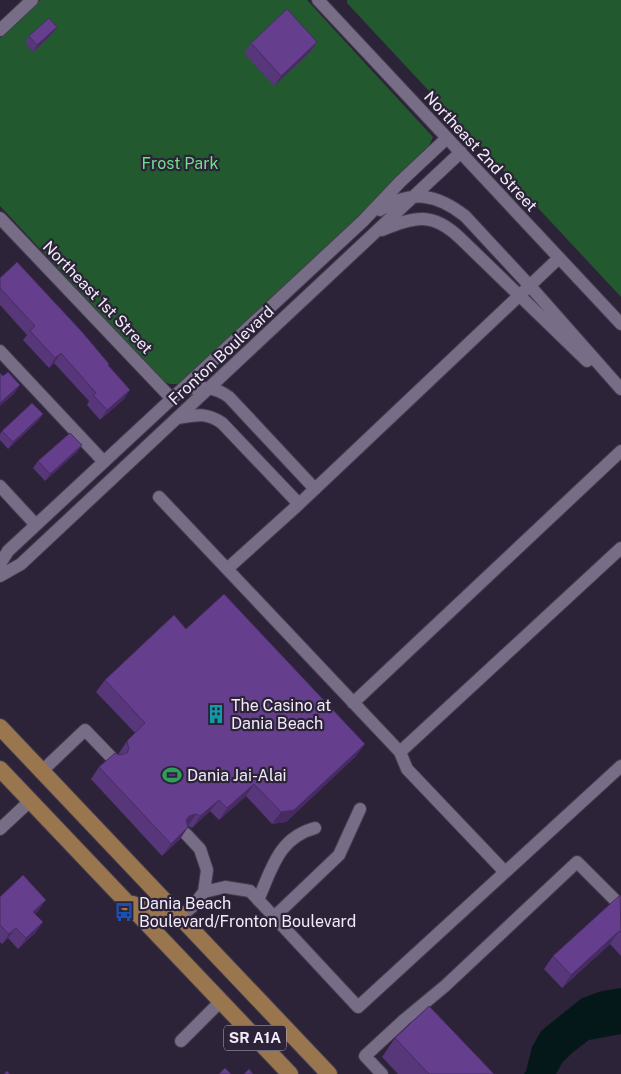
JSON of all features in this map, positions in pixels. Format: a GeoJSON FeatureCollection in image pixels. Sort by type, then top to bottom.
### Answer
{"type":"FeatureCollection","features":[{"type":"Feature","properties":{"kind":"main road","name":"SR A1A"},"geometry":{"type":"LineString","coordinates":[[0,727],[330,1074]]}},
{"type":"Feature","properties":{"kind":"main road","name":"SR A1A"},"geometry":{"type":"LineString","coordinates":[[0,768],[290,1074]]}},
{"type":"Feature","properties":{"kind":"main road"},"geometry":{"type":"LineString","coordinates":[[124,900],[155,914],[180,917]]}},
{"type":"Feature","properties":{"kind":"street"},"geometry":{"type":"LineString","coordinates":[[0,30],[32,0]]}},
{"type":"Feature","properties":{"kind":"street","name":"Northeast 2nd Street"},"geometry":{"type":"LineString","coordinates":[[318,0],[621,324]]}},
{"type":"Feature","properties":{"kind":"street","name":"Fronton Boulevard"},"geometry":{"type":"LineString","coordinates":[[0,564],[8,551],[363,221],[400,182],[448,138]]}},
{"type":"Feature","properties":{"kind":"street","name":"Fronton Boulevard"},"geometry":{"type":"LineString","coordinates":[[0,576],[21,564],[461,152]]}},
{"type":"Feature","properties":{"kind":"street"},"geometry":{"type":"LineString","coordinates":[[363,221],[387,205],[414,195],[440,200],[453,206],[465,216],[530,286],[621,388]]}},
{"type":"Feature","properties":{"kind":"street","name":"Northeast 1st Street"},"geometry":{"type":"LineString","coordinates":[[0,218],[172,399]]}},
{"type":"Feature","properties":{"kind":"street"},"geometry":{"type":"LineString","coordinates":[[373,234],[404,221],[419,219],[442,223],[456,234],[621,394]]}},
{"type":"Feature","properties":{"kind":"street"},"geometry":{"type":"LineString","coordinates":[[228,570],[559,258]]}},
{"type":"Feature","properties":{"kind":"street"},"geometry":{"type":"LineString","coordinates":[[0,351],[104,462]]}},
{"type":"Feature","properties":{"kind":"street"},"geometry":{"type":"LineString","coordinates":[[183,389],[210,388],[223,393],[233,401],[315,489]]}},
{"type":"Feature","properties":{"kind":"street"},"geometry":{"type":"LineString","coordinates":[[178,418],[206,415],[222,423],[299,504]]}},
{"type":"Feature","properties":{"kind":"street"},"geometry":{"type":"LineString","coordinates":[[353,703],[621,450]]}},
{"type":"Feature","properties":{"kind":"street"},"geometry":{"type":"LineString","coordinates":[[0,486],[36,525]]}},
{"type":"Feature","properties":{"kind":"street"},"geometry":{"type":"LineString","coordinates":[[160,498],[400,752],[406,769],[505,872]]}},
{"type":"Feature","properties":{"kind":"street"},"geometry":{"type":"LineString","coordinates":[[400,752],[621,548]]}},
{"type":"Feature","properties":{"kind":"street"},"geometry":{"type":"LineString","coordinates":[[42,771],[85,730],[113,759]]}},
{"type":"Feature","properties":{"kind":"street"},"geometry":{"type":"LineString","coordinates":[[204,892],[225,887],[250,891],[358,1007],[621,766]]}},
{"type":"Feature","properties":{"kind":"street"},"geometry":{"type":"LineString","coordinates":[[0,829],[30,801]]}},
{"type":"Feature","properties":{"kind":"street"},"geometry":{"type":"LineString","coordinates":[[274,917],[339,855],[360,809]]}},
{"type":"Feature","properties":{"kind":"street"},"geometry":{"type":"LineString","coordinates":[[258,900],[279,853],[294,836],[315,828]]}},
{"type":"Feature","properties":{"kind":"street"},"geometry":{"type":"LineString","coordinates":[[180,917],[192,907],[204,892],[207,870],[200,849],[186,834]]}},
{"type":"Feature","properties":{"kind":"street"},"geometry":{"type":"LineString","coordinates":[[382,1074],[365,1056],[445,986],[576,862],[621,906]]}},
{"type":"Feature","properties":{"kind":"street"},"geometry":{"type":"LineString","coordinates":[[180,1041],[220,1001]]}},
{"type":"Feature","properties":{"kind":"green space","name":"Frost Park"},"geometry":{"type":"Polygon","coordinates":[[[40,0],[307,0],[433,137],[426,153],[180,384],[164,382],[0,206],[0,38],[40,0]]]}},
{"type":"Feature","properties":{"kind":"green space"},"geometry":{"type":"Polygon","coordinates":[[[347,0],[621,0],[621,297],[347,3],[347,0]]]}},
{"type":"Feature","properties":{"kind":"shaded area"},"geometry":{"type":"Polygon","coordinates":[[[621,988],[621,1034],[589,1040],[562,1063],[556,1074],[524,1074],[532,1047],[541,1031],[582,998],[602,991],[621,988]]]}},
{"type":"Feature","properties":{"kind":"building"},"geometry":{"type":"Polygon","coordinates":[[[287,9],[317,42],[281,76],[251,43],[287,9]]]}},
{"type":"Feature","properties":{"kind":"building"},"geometry":{"type":"Polygon","coordinates":[[[49,18],[57,27],[37,45],[29,36],[49,18]]]}},
{"type":"Feature","properties":{"kind":"building"},"geometry":{"type":"Polygon","coordinates":[[[17,262],[83,333],[130,390],[107,410],[93,395],[96,393],[61,353],[55,358],[30,331],[35,326],[0,288],[0,278],[17,262]]]}},
{"type":"Feature","properties":{"kind":"building"},"geometry":{"type":"Polygon","coordinates":[[[8,372],[20,385],[0,403],[0,373],[3,376],[8,372]]]}},
{"type":"Feature","properties":{"kind":"building"},"geometry":{"type":"Polygon","coordinates":[[[32,403],[43,414],[13,442],[2,431],[32,403]]]}},
{"type":"Feature","properties":{"kind":"building"},"geometry":{"type":"Polygon","coordinates":[[[70,433],[82,445],[50,474],[38,461],[70,433]]]}},
{"type":"Feature","properties":{"kind":"building","name":"The Casino at Dania Beach"},"geometry":{"type":"Polygon","coordinates":[[[224,594],[365,744],[294,810],[281,812],[254,784],[227,808],[219,800],[200,816],[196,814],[189,816],[186,820],[188,827],[171,844],[99,767],[115,753],[120,755],[127,753],[129,749],[127,741],[145,723],[105,680],[174,615],[186,629],[224,594]]]}},
{"type":"Feature","properties":{"kind":"building"},"geometry":{"type":"Polygon","coordinates":[[[23,875],[46,900],[33,912],[43,922],[26,938],[16,928],[9,934],[0,925],[0,897],[23,875]]]}},
{"type":"Feature","properties":{"kind":"building"},"geometry":{"type":"Polygon","coordinates":[[[620,895],[621,933],[619,931],[571,975],[553,956],[620,895]]]}},
{"type":"Feature","properties":{"kind":"building"},"geometry":{"type":"Polygon","coordinates":[[[429,1006],[494,1074],[429,1074],[395,1038],[429,1006]]]}},
{"type":"Feature","properties":{"kind":"building"},"geometry":{"type":"Polygon","coordinates":[[[225,1068],[231,1074],[219,1074],[225,1068]]]}},
{"type":"Feature","properties":{"kind":"building"},"geometry":{"type":"Polygon","coordinates":[[[249,1069],[253,1074],[244,1074],[249,1069]]]}},
{"type":"Feature","properties":{"kind":"place","name":"The Casino at Dania Beach"},"geometry":{"type":"Point","coordinates":[216,714]}},
{"type":"Feature","properties":{"kind":"place","name":"Dania Jai-Alai"},"geometry":{"type":"Point","coordinates":[172,775]}},
{"type":"Feature","properties":{"kind":"place","name":"Dania Beach Boulevard/Fronton Boulevard"},"geometry":{"type":"Point","coordinates":[124,912]}}]}
